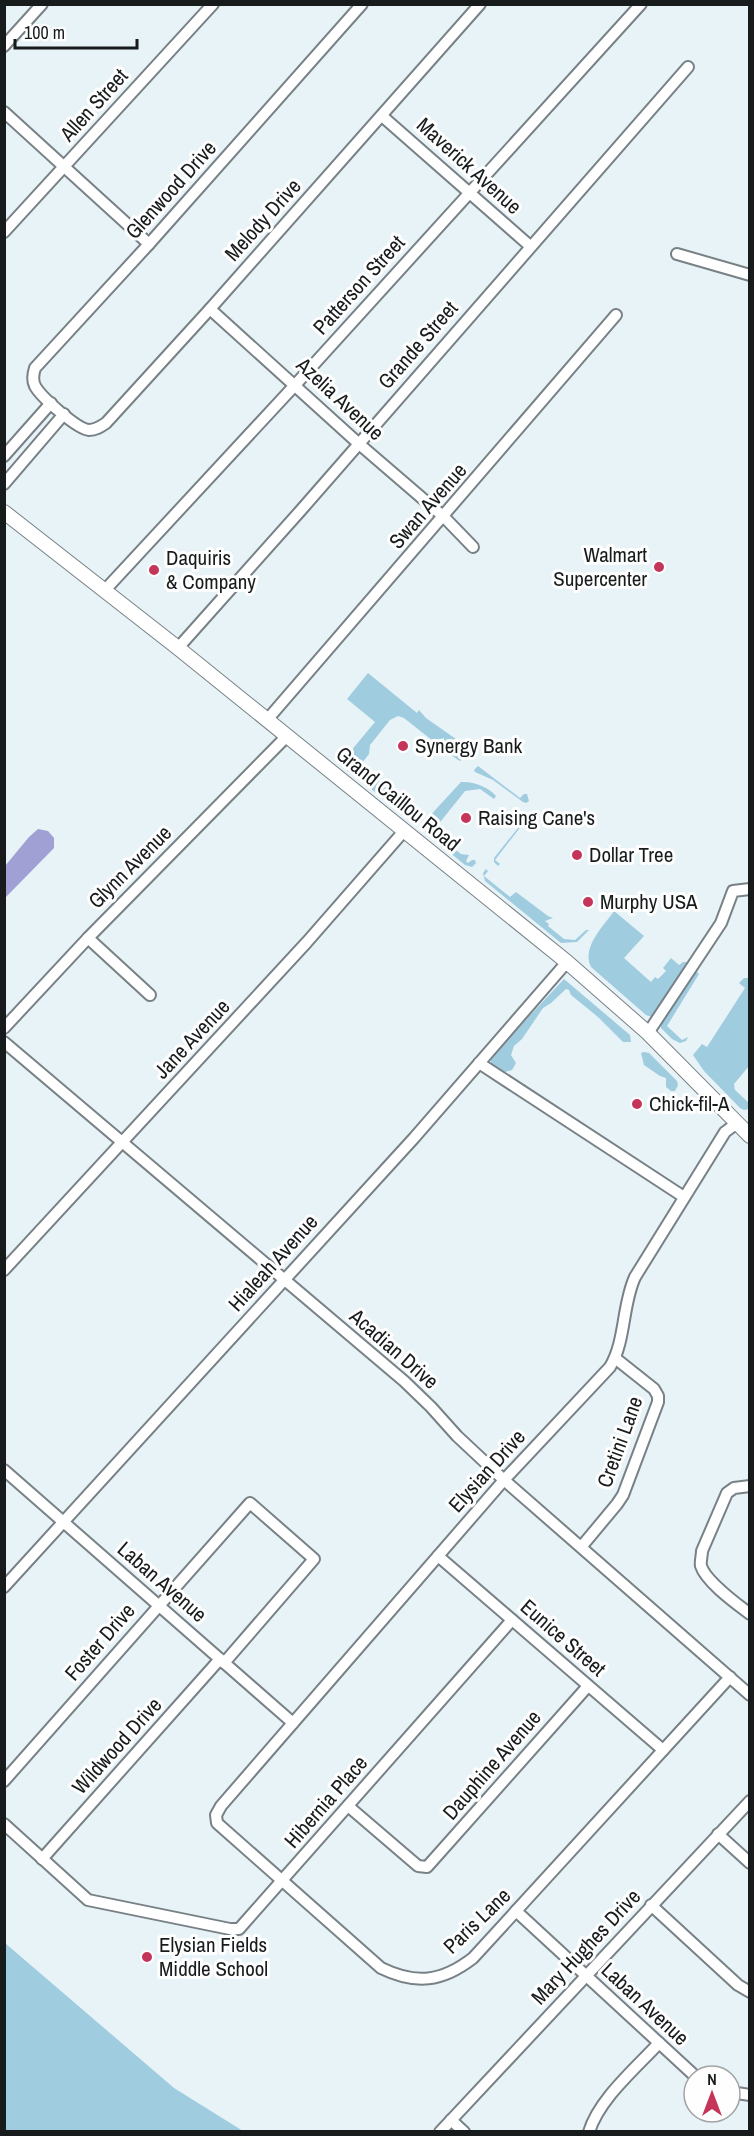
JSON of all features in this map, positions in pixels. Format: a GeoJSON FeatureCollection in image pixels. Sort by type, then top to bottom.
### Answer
{"type":"FeatureCollection","features":[{"type":"Feature","properties":{"kind":"main road","name":"Grand Caillou Road"},"geometry":{"type":"LineString","coordinates":[[4,512],[178,648],[567,962],[648,1033],[750,1136]]}},
{"type":"Feature","properties":{"kind":"street"},"geometry":{"type":"LineString","coordinates":[[4,46],[42,4]]}},
{"type":"Feature","properties":{"kind":"street","name":"Allen Street"},"geometry":{"type":"LineString","coordinates":[[4,232],[213,4]]}},
{"type":"Feature","properties":{"kind":"street","name":"Glenwood Drive"},"geometry":{"type":"LineString","coordinates":[[64,414],[35,387],[33,380],[35,368],[149,244],[362,4]]}},
{"type":"Feature","properties":{"kind":"street","name":"Melody Drive"},"geometry":{"type":"LineString","coordinates":[[64,414],[86,429],[99,428],[210,309],[480,4]]}},
{"type":"Feature","properties":{"kind":"street","name":"Patterson Street"},"geometry":{"type":"LineString","coordinates":[[105,591],[641,4]]}},
{"type":"Feature","properties":{"kind":"street","name":"Grande Street"},"geometry":{"type":"LineString","coordinates":[[178,648],[688,67]]}},
{"type":"Feature","properties":{"kind":"street"},"geometry":{"type":"LineString","coordinates":[[4,112],[149,244]]}},
{"type":"Feature","properties":{"kind":"street","name":"Maverick Avenue"},"geometry":{"type":"LineString","coordinates":[[382,116],[530,246]]}},
{"type":"Feature","properties":{"kind":"street"},"geometry":{"type":"LineString","coordinates":[[677,254],[750,275]]}},
{"type":"Feature","properties":{"kind":"street","name":"Azelia Avenue"},"geometry":{"type":"LineString","coordinates":[[210,309],[296,384],[473,547]]}},
{"type":"Feature","properties":{"kind":"street","name":"Swan Avenue"},"geometry":{"type":"LineString","coordinates":[[267,720],[444,518],[616,315]]}},
{"type":"Feature","properties":{"kind":"street"},"geometry":{"type":"LineString","coordinates":[[4,456],[51,403]]}},
{"type":"Feature","properties":{"kind":"street"},"geometry":{"type":"LineString","coordinates":[[4,484],[64,414]]}},
{"type":"Feature","properties":{"kind":"street","name":"Glynn Avenue"},"geometry":{"type":"LineString","coordinates":[[4,1028],[88,938],[286,737]]}},
{"type":"Feature","properties":{"kind":"street","name":"Jane Avenue"},"geometry":{"type":"LineString","coordinates":[[4,1270],[307,942],[404,831]]}},
{"type":"Feature","properties":{"kind":"street"},"geometry":{"type":"LineString","coordinates":[[648,1033],[721,922],[733,891],[750,889]]}},
{"type":"Feature","properties":{"kind":"street"},"geometry":{"type":"LineString","coordinates":[[88,938],[150,995]]}},
{"type":"Feature","properties":{"kind":"street","name":"Hialeah Avenue"},"geometry":{"type":"LineString","coordinates":[[4,1587],[285,1280],[567,962]]}},
{"type":"Feature","properties":{"kind":"street","name":"Acadian Drive"},"geometry":{"type":"LineString","coordinates":[[4,1042],[404,1381],[504,1480],[750,1695]]}},
{"type":"Feature","properties":{"kind":"street"},"geometry":{"type":"LineString","coordinates":[[479,1063],[684,1197]]}},
{"type":"Feature","properties":{"kind":"street","name":"Elysian Drive"},"geometry":{"type":"LineString","coordinates":[[216,1817],[221,1806],[504,1480],[605,1372],[619,1349],[632,1284],[725,1132],[737,1123]]}},
{"type":"Feature","properties":{"kind":"street","name":"Cretini Lane"},"geometry":{"type":"LineString","coordinates":[[582,1546],[622,1495],[658,1402],[654,1389],[615,1358]]}},
{"type":"Feature","properties":{"kind":"street","name":"Laban Avenue"},"geometry":{"type":"LineString","coordinates":[[4,1470],[293,1723]]}},
{"type":"Feature","properties":{"kind":"street"},"geometry":{"type":"LineString","coordinates":[[750,1486],[734,1488],[724,1497],[702,1551],[701,1561],[702,1568],[710,1579],[750,1614]]}},
{"type":"Feature","properties":{"kind":"street","name":"Foster Drive"},"geometry":{"type":"LineString","coordinates":[[4,1781],[250,1503],[314,1559]]}},
{"type":"Feature","properties":{"kind":"street","name":"Eunice Street"},"geometry":{"type":"LineString","coordinates":[[438,1556],[663,1750]]}},
{"type":"Feature","properties":{"kind":"street","name":"Wildwood Drive"},"geometry":{"type":"LineString","coordinates":[[42,1859],[314,1559]]}},
{"type":"Feature","properties":{"kind":"street","name":"Hibernia Place"},"geometry":{"type":"LineString","coordinates":[[42,1859],[88,1900],[239,1929],[512,1620]]}},
{"type":"Feature","properties":{"kind":"street","name":"Paris Lane"},"geometry":{"type":"LineString","coordinates":[[216,1817],[221,1827],[381,1968],[406,1978],[441,1977],[473,1958],[730,1677]]}},
{"type":"Feature","properties":{"kind":"street","name":"Dauphine Avenue"},"geometry":{"type":"LineString","coordinates":[[348,1806],[418,1866],[424,1867],[431,1864],[588,1686]]}},
{"type":"Feature","properties":{"kind":"street","name":"Mary Hughes Drive"},"geometry":{"type":"LineString","coordinates":[[440,2132],[750,1801]]}},
{"type":"Feature","properties":{"kind":"street"},"geometry":{"type":"LineString","coordinates":[[4,1824],[42,1859]]}},
{"type":"Feature","properties":{"kind":"street"},"geometry":{"type":"LineString","coordinates":[[718,1834],[750,1863]]}},
{"type":"Feature","properties":{"kind":"street"},"geometry":{"type":"LineString","coordinates":[[651,1905],[738,1985],[750,1992]]}},
{"type":"Feature","properties":{"kind":"street","name":"Laban Avenue"},"geometry":{"type":"LineString","coordinates":[[516,1911],[682,2064]]}},
{"type":"Feature","properties":{"kind":"street"},"geometry":{"type":"LineString","coordinates":[[589,2132],[601,2105],[659,2043]]}},
{"type":"Feature","properties":{"kind":"street"},"geometry":{"type":"LineString","coordinates":[[451,2120],[464,2132]]}},
{"type":"Feature","properties":{"kind":"shaded area"},"geometry":{"type":"Polygon","coordinates":[[[368,673],[417,713],[419,710],[426,718],[463,744],[467,754],[460,761],[458,760],[445,750],[444,738],[440,739],[438,745],[404,718],[398,716],[390,720],[370,745],[369,754],[355,772],[349,772],[340,764],[375,722],[347,699],[368,673]]]}},
{"type":"Feature","properties":{"kind":"shaded area"},"geometry":{"type":"Polygon","coordinates":[[[478,766],[520,798],[527,794],[529,801],[523,802],[493,780],[475,772],[478,766]]]}},
{"type":"Feature","properties":{"kind":"shaded area"},"geometry":{"type":"Polygon","coordinates":[[[372,768],[369,773],[402,801],[407,796],[412,800],[413,805],[408,811],[398,811],[364,783],[362,778],[372,768]]]}},
{"type":"Feature","properties":{"kind":"shaded area"},"geometry":{"type":"Polygon","coordinates":[[[461,782],[480,785],[496,796],[494,799],[480,789],[465,791],[437,826],[439,837],[461,854],[469,855],[466,861],[468,863],[475,860],[476,863],[472,867],[465,865],[423,828],[426,820],[461,782]]]}},
{"type":"Feature","properties":{"kind":"shaded area"},"geometry":{"type":"Polygon","coordinates":[[[525,819],[532,822],[530,824],[526,821],[522,825],[495,860],[500,864],[498,866],[494,862],[494,858],[525,819]]]}},
{"type":"Feature","properties":{"kind":"shaded area"},"geometry":{"type":"Polygon","coordinates":[[[38,829],[48,831],[54,838],[54,848],[5,898],[5,866],[38,829]]]}},
{"type":"Feature","properties":{"kind":"shaded area"},"geometry":{"type":"Polygon","coordinates":[[[486,869],[488,871],[484,876],[510,897],[516,892],[553,918],[545,921],[564,939],[575,940],[589,930],[577,942],[561,943],[485,881],[483,873],[486,869]]]}},
{"type":"Feature","properties":{"kind":"shaded area"},"geometry":{"type":"Polygon","coordinates":[[[614,911],[644,936],[624,958],[651,982],[666,971],[663,968],[671,958],[679,965],[687,962],[652,1017],[646,1015],[591,967],[589,952],[591,944],[614,911]]]}},
{"type":"Feature","properties":{"kind":"shaded area"},"geometry":{"type":"Polygon","coordinates":[[[694,973],[699,974],[667,1026],[682,1040],[688,1037],[686,1041],[680,1043],[672,1039],[661,1028],[661,1023],[694,973]]]}},
{"type":"Feature","properties":{"kind":"shaded area"},"geometry":{"type":"Polygon","coordinates":[[[744,978],[749,978],[749,1066],[734,1084],[735,1090],[749,1103],[749,1109],[744,1110],[704,1071],[693,1055],[702,1044],[707,1047],[745,988],[739,983],[744,978]]]}},
{"type":"Feature","properties":{"kind":"shaded area"},"geometry":{"type":"Polygon","coordinates":[[[564,979],[630,1035],[631,1042],[623,1042],[566,989],[543,1008],[522,1039],[514,1046],[511,1055],[516,1063],[512,1070],[502,1073],[497,1070],[492,1064],[492,1056],[564,979]]]}},
{"type":"Feature","properties":{"kind":"shaded area"},"geometry":{"type":"Polygon","coordinates":[[[641,1053],[649,1053],[677,1081],[675,1091],[666,1087],[666,1078],[644,1065],[641,1053]]]}},
{"type":"Feature","properties":{"kind":"shaded area"},"geometry":{"type":"Polygon","coordinates":[[[4,1936],[6,1937],[5,1943],[174,2088],[243,2131],[5,2131],[4,1936]]]}},
{"type":"Feature","properties":{"kind":"place","name":"Walmart Supercenter"},"geometry":{"type":"Point","coordinates":[659,567]}},
{"type":"Feature","properties":{"kind":"place","name":"Daquiris & Company"},"geometry":{"type":"Point","coordinates":[154,570]}},
{"type":"Feature","properties":{"kind":"place","name":"Synergy Bank"},"geometry":{"type":"Point","coordinates":[403,746]}},
{"type":"Feature","properties":{"kind":"place","name":"Raising Cane's"},"geometry":{"type":"Point","coordinates":[466,818]}},
{"type":"Feature","properties":{"kind":"place","name":"Dollar Tree"},"geometry":{"type":"Point","coordinates":[577,855]}},
{"type":"Feature","properties":{"kind":"place","name":"Murphy USA"},"geometry":{"type":"Point","coordinates":[588,902]}},
{"type":"Feature","properties":{"kind":"place","name":"Chick-fil-A"},"geometry":{"type":"Point","coordinates":[637,1104]}},
{"type":"Feature","properties":{"kind":"place","name":"Elysian Fields Middle School"},"geometry":{"type":"Point","coordinates":[147,1957]}}]}
